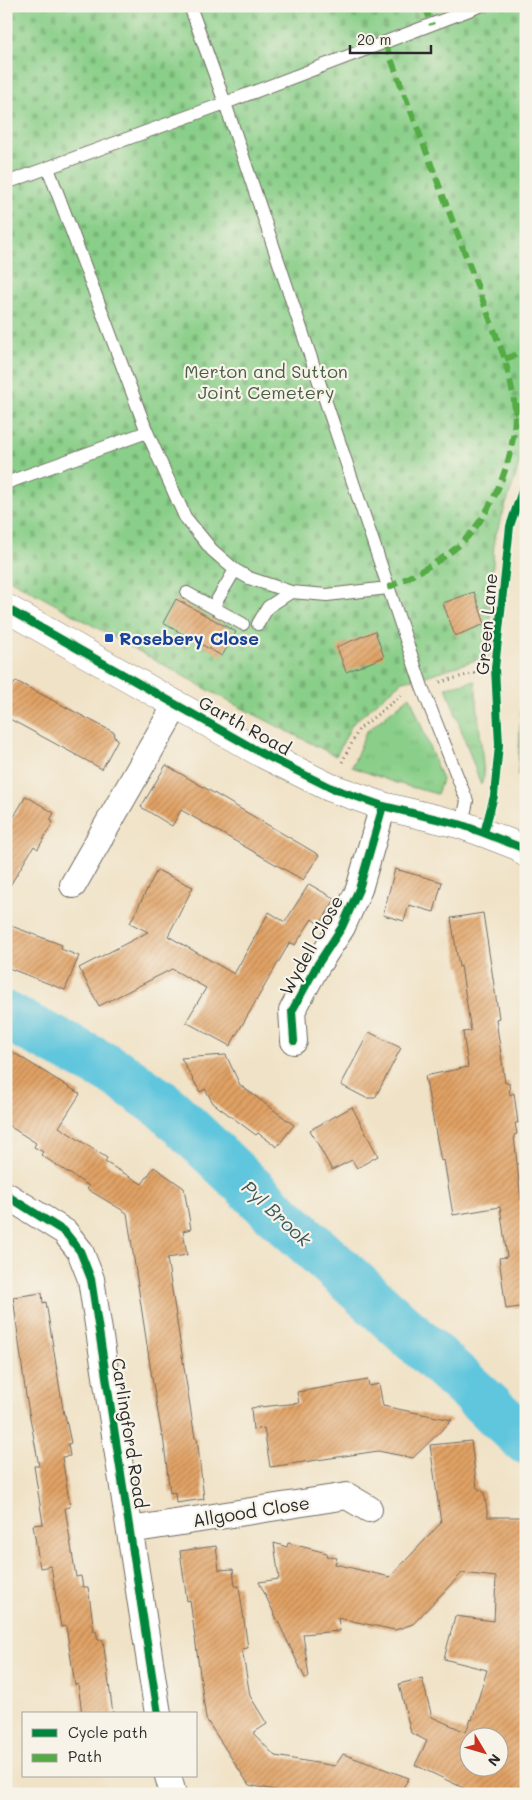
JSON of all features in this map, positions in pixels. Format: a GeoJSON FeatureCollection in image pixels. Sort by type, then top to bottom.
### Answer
{"type":"FeatureCollection","features":[{"type":"Feature","properties":{"kind":"street","name":"Garth Road"},"geometry":{"type":"LineString","coordinates":[[6,608],[264,754],[329,787],[383,806],[473,829],[520,847],[526,853]]}},
{"type":"Feature","properties":{"kind":"street"},"geometry":{"type":"LineString","coordinates":[[73,885],[176,704]]}},
{"type":"Feature","properties":{"kind":"street","name":"Wydell Close"},"geometry":{"type":"LineString","coordinates":[[294,1041],[292,1011],[316,967],[342,927],[359,889],[383,806]]}},
{"type":"Feature","properties":{"kind":"street","name":"Carlingford Road"},"geometry":{"type":"LineString","coordinates":[[6,1195],[65,1232],[80,1251],[91,1279],[158,1712]]}},
{"type":"Feature","properties":{"kind":"street","name":"Allgood Close"},"geometry":{"type":"LineString","coordinates":[[130,1530],[347,1496],[370,1509]]}},
{"type":"Feature","properties":{"kind":"street"},"geometry":{"type":"LineString","coordinates":[[169,1778],[173,1794]]}},
{"type":"Feature","properties":{"kind":"lane"},"geometry":{"type":"LineString","coordinates":[[190,6],[225,103],[422,687],[467,801],[473,829]]}},
{"type":"Feature","properties":{"kind":"lane"},"geometry":{"type":"LineString","coordinates":[[6,183],[225,103],[480,6]]}},
{"type":"Feature","properties":{"kind":"lane"},"geometry":{"type":"LineString","coordinates":[[48,168],[146,432],[185,518],[212,550],[249,578],[291,592],[327,595],[388,588]]}},
{"type":"Feature","properties":{"kind":"lane"},"geometry":{"type":"LineString","coordinates":[[6,483],[146,432]]}},
{"type":"Feature","properties":{"kind":"lane"},"geometry":{"type":"LineString","coordinates":[[213,608],[236,570]]}},
{"type":"Feature","properties":{"kind":"lane"},"geometry":{"type":"LineString","coordinates":[[258,624],[268,607],[291,592]]}},
{"type":"Feature","properties":{"kind":"lane"},"geometry":{"type":"LineString","coordinates":[[187,593],[243,624]]}},
{"type":"Feature","properties":{"kind":"path"},"geometry":{"type":"LineString","coordinates":[[329,787],[359,729],[407,691],[495,664]]}},
{"type":"Feature","properties":{"kind":"green space","name":"Merton and Sutton Joint Cemetery"},"geometry":{"type":"Polygon","coordinates":[[[6,6],[526,6],[526,440],[494,540],[489,656],[419,678],[402,681],[352,724],[336,756],[228,701],[6,577],[6,6]]]}},
{"type":"Feature","properties":{"kind":"green space"},"geometry":{"type":"Polygon","coordinates":[[[526,600],[526,783],[518,774],[526,600]]]}},
{"type":"Feature","properties":{"kind":"green space"},"geometry":{"type":"Polygon","coordinates":[[[475,681],[484,776],[481,785],[446,687],[475,681]]]}},
{"type":"Feature","properties":{"kind":"green space"},"geometry":{"type":"Polygon","coordinates":[[[410,696],[442,780],[437,794],[396,783],[352,767],[366,732],[410,696]]]}},
{"type":"Feature","properties":{"kind":"building"},"geometry":{"type":"Polygon","coordinates":[[[474,592],[485,624],[455,636],[443,603],[474,592]]]}},
{"type":"Feature","properties":{"kind":"building"},"geometry":{"type":"Polygon","coordinates":[[[176,599],[236,632],[222,656],[163,623],[176,599]]]}},
{"type":"Feature","properties":{"kind":"building"},"geometry":{"type":"Polygon","coordinates":[[[375,631],[384,657],[346,672],[337,647],[375,631]]]}},
{"type":"Feature","properties":{"kind":"building"},"geometry":{"type":"Polygon","coordinates":[[[16,681],[115,733],[113,736],[118,739],[102,769],[6,717],[6,697],[16,681]]]}},
{"type":"Feature","properties":{"kind":"building"},"geometry":{"type":"Polygon","coordinates":[[[166,765],[319,855],[303,880],[181,810],[172,826],[141,807],[166,765]]]}},
{"type":"Feature","properties":{"kind":"building"},"geometry":{"type":"Polygon","coordinates":[[[26,796],[54,813],[50,820],[53,822],[38,849],[34,846],[6,892],[6,830],[26,796]]]}},
{"type":"Feature","properties":{"kind":"building"},"geometry":{"type":"Polygon","coordinates":[[[395,869],[442,882],[434,912],[409,905],[404,921],[383,915],[395,869]]]}},
{"type":"Feature","properties":{"kind":"building"},"geometry":{"type":"Polygon","coordinates":[[[157,870],[193,887],[168,936],[234,974],[269,912],[285,922],[309,884],[335,899],[320,925],[312,919],[295,945],[290,942],[230,1046],[186,1022],[206,988],[172,969],[99,1006],[79,968],[148,932],[130,923],[157,870]]]}},
{"type":"Feature","properties":{"kind":"building"},"geometry":{"type":"Polygon","coordinates":[[[483,913],[499,1018],[496,1019],[505,1083],[509,1083],[510,1095],[514,1093],[518,1123],[515,1123],[517,1134],[514,1135],[521,1200],[526,1199],[526,1306],[506,1309],[499,1258],[507,1257],[500,1207],[453,1215],[444,1160],[441,1161],[425,1076],[468,1067],[463,1032],[471,1031],[451,918],[483,913]]]}},
{"type":"Feature","properties":{"kind":"building"},"geometry":{"type":"Polygon","coordinates":[[[6,924],[62,945],[61,949],[79,956],[65,990],[6,967],[6,924]]]}},
{"type":"Feature","properties":{"kind":"building"},"geometry":{"type":"Polygon","coordinates":[[[369,1032],[401,1048],[375,1098],[366,1098],[341,1085],[369,1032]]]}},
{"type":"Feature","properties":{"kind":"building"},"geometry":{"type":"Polygon","coordinates":[[[6,1048],[80,1094],[59,1127],[107,1158],[105,1162],[142,1184],[154,1167],[184,1188],[191,1229],[183,1231],[187,1255],[167,1258],[195,1438],[197,1438],[204,1499],[176,1503],[175,1492],[170,1493],[163,1436],[152,1378],[127,1213],[87,1189],[89,1186],[41,1155],[43,1152],[34,1147],[36,1143],[6,1124],[6,1048]]]}},
{"type":"Feature","properties":{"kind":"building"},"geometry":{"type":"Polygon","coordinates":[[[226,1055],[240,1085],[294,1125],[277,1147],[258,1133],[256,1135],[213,1103],[205,1089],[200,1092],[181,1058],[226,1055]]]}},
{"type":"Feature","properties":{"kind":"building"},"geometry":{"type":"Polygon","coordinates":[[[352,1107],[378,1156],[357,1168],[352,1160],[332,1170],[310,1130],[352,1107]]]}},
{"type":"Feature","properties":{"kind":"building"},"geometry":{"type":"Polygon","coordinates":[[[42,1293],[43,1303],[46,1302],[64,1415],[71,1443],[68,1444],[70,1456],[62,1457],[70,1507],[65,1508],[76,1577],[81,1576],[83,1587],[88,1587],[94,1631],[96,1631],[98,1640],[103,1640],[113,1712],[82,1712],[78,1684],[75,1685],[66,1626],[61,1627],[51,1566],[40,1568],[33,1525],[43,1524],[34,1466],[39,1466],[26,1396],[13,1297],[42,1293]]]}},
{"type":"Feature","properties":{"kind":"building"},"geometry":{"type":"Polygon","coordinates":[[[368,1380],[369,1386],[379,1384],[383,1406],[452,1420],[413,1458],[378,1451],[270,1467],[264,1428],[253,1430],[251,1408],[299,1403],[297,1392],[368,1380]]]}},
{"type":"Feature","properties":{"kind":"building"},"geometry":{"type":"Polygon","coordinates":[[[471,1441],[477,1488],[484,1492],[488,1517],[526,1517],[526,1784],[522,1794],[476,1794],[415,1765],[427,1741],[411,1733],[399,1684],[422,1678],[432,1717],[460,1729],[460,1778],[510,1778],[510,1728],[468,1728],[472,1720],[487,1670],[444,1659],[455,1616],[494,1621],[496,1577],[462,1573],[413,1624],[395,1630],[338,1618],[340,1631],[303,1634],[309,1677],[305,1678],[259,1582],[279,1579],[274,1543],[287,1547],[288,1543],[327,1553],[326,1556],[337,1558],[335,1564],[390,1577],[441,1523],[430,1445],[471,1441]]]}},
{"type":"Feature","properties":{"kind":"building"},"geometry":{"type":"Polygon","coordinates":[[[216,1546],[219,1570],[233,1569],[235,1586],[239,1586],[248,1648],[242,1649],[250,1696],[267,1724],[253,1733],[275,1756],[335,1766],[343,1754],[409,1778],[399,1794],[295,1794],[249,1785],[206,1719],[190,1600],[187,1601],[180,1551],[216,1546]]]}},
{"type":"Feature","properties":{"kind":"waterway","name":"Pyl Brook"},"geometry":{"type":"LineString","coordinates":[[6,1016],[115,1072],[164,1106],[272,1209],[526,1440]]}},
{"type":"Feature","properties":{"kind":"marked path"},"geometry":{"type":"LineString","coordinates":[[425,6],[432,25]]}},
{"type":"Feature","properties":{"kind":"marked path"},"geometry":{"type":"LineString","coordinates":[[385,43],[505,359],[514,401],[515,419],[513,439],[502,480],[482,518],[470,534],[441,559],[388,588]]}},
{"type":"Feature","properties":{"kind":"marked path"},"geometry":{"type":"LineString","coordinates":[[6,176],[9,182]]}},
{"type":"Feature","properties":{"kind":"marked path"},"geometry":{"type":"LineString","coordinates":[[505,359],[526,351]]}},
{"type":"Feature","properties":{"kind":"marked path"},"geometry":{"type":"LineString","coordinates":[[514,414],[526,394]]}},
{"type":"Feature","properties":{"kind":"cycle path","name":"Green Lane"},"geometry":{"type":"LineString","coordinates":[[484,833],[494,796],[499,745],[495,668],[510,526],[526,479]]}},
{"type":"Feature","properties":{"kind":"cycle path"},"geometry":{"type":"LineString","coordinates":[[6,608],[263,754],[329,787],[383,806],[462,825],[520,847],[526,853]]}},
{"type":"Feature","properties":{"kind":"cycle path"},"geometry":{"type":"LineString","coordinates":[[294,1041],[292,1011],[316,967],[342,927],[359,889],[383,806]]}},
{"type":"Feature","properties":{"kind":"cycle path"},"geometry":{"type":"LineString","coordinates":[[6,1195],[65,1232],[80,1251],[91,1279],[158,1712]]}},
{"type":"Feature","properties":{"kind":"place","name":"Rosebery Close"},"geometry":{"type":"Point","coordinates":[109,638]}}]}
